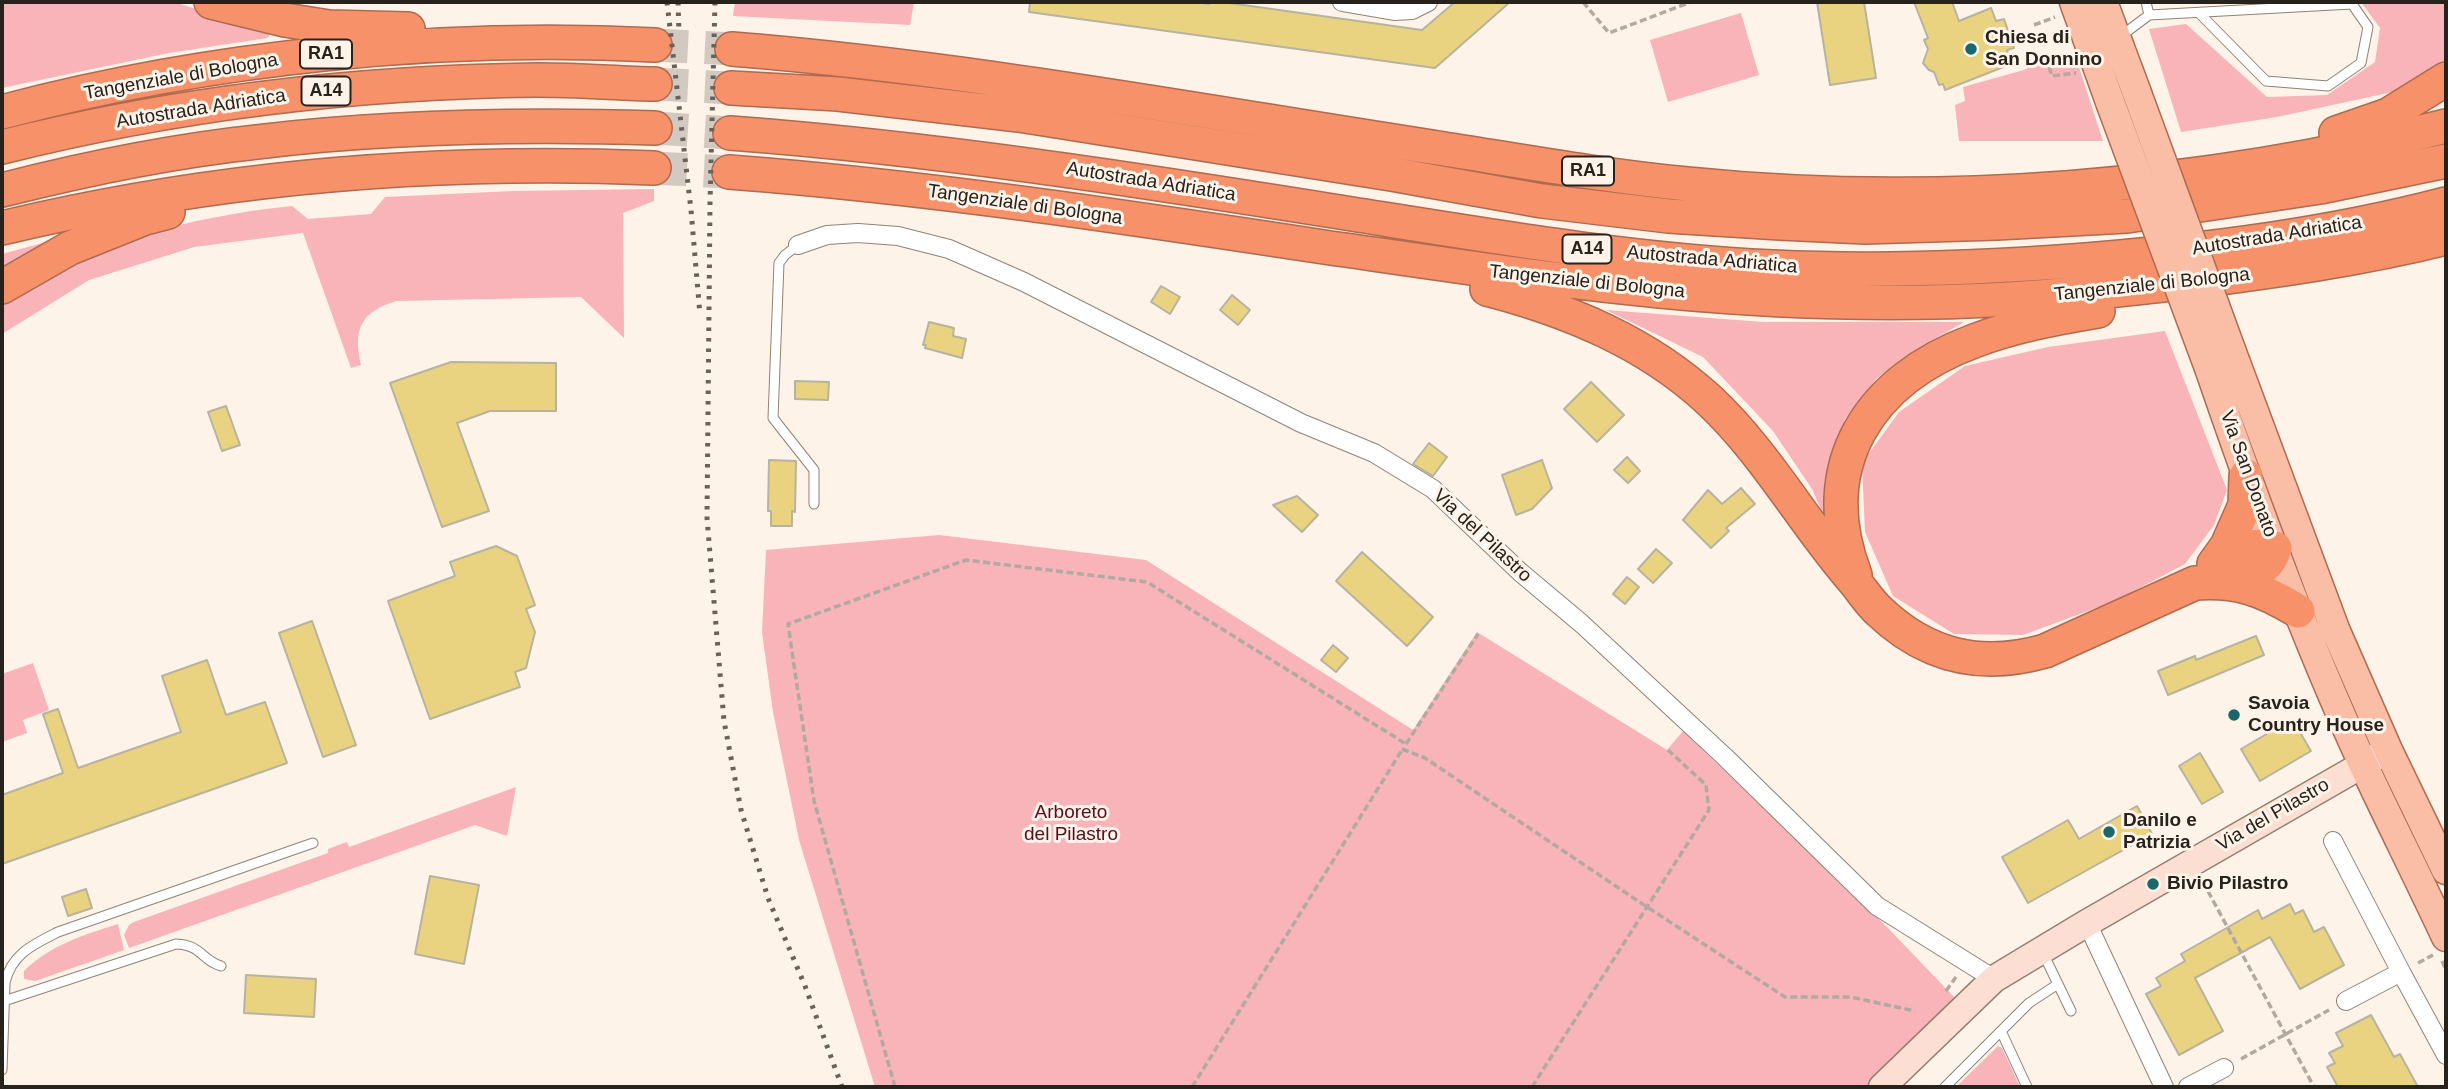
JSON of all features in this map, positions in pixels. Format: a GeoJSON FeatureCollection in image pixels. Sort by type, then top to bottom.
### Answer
{"type":"FeatureCollection","features":[{"type":"Feature","properties":{"kind":"highway","name":"Tangenziale di Bologna"},"geometry":{"type":"LineString","coordinates":[[2,112],[159,77],[323,55],[411,47],[515,44],[648,45],[536,33],[329,27],[285,20],[211,2]]}},
{"type":"Feature","properties":{"kind":"highway","name":"RA1"},"geometry":{"type":"LineString","coordinates":[[732,50],[1026,82],[1686,184],[1782,191],[1932,194],[2090,185],[2209,173],[2307,157],[2446,127]]}},
{"type":"Feature","properties":{"kind":"highway"},"geometry":{"type":"LineString","coordinates":[[2090,185],[2333,135],[2388,115],[2446,79]]}},
{"type":"Feature","properties":{"kind":"highway","name":"Autostrada Adriatica"},"geometry":{"type":"LineString","coordinates":[[2,148],[130,119],[247,100],[326,91],[540,80],[655,84]]}},
{"type":"Feature","properties":{"kind":"highway","name":"Autostrada Adriatica"},"geometry":{"type":"LineString","coordinates":[[731,88],[838,94],[1018,115],[1542,201],[1668,216],[1865,227],[2127,216],[2320,187],[2446,161]]}},
{"type":"Feature","properties":{"kind":"highway","name":"A14"},"geometry":{"type":"LineString","coordinates":[[2,190],[178,154],[257,142],[447,128],[655,128]]}},
{"type":"Feature","properties":{"kind":"highway","name":"Autostrada Adriatica"},"geometry":{"type":"LineString","coordinates":[[730,133],[998,159],[1537,243],[1770,267],[1864,270],[2001,267],[2138,256],[2328,230],[2446,204]]}},
{"type":"Feature","properties":{"kind":"highway"},"geometry":{"type":"LineString","coordinates":[[2,228],[54,215],[196,190],[355,173],[578,166],[654,168]]}},
{"type":"Feature","properties":{"kind":"highway"},"geometry":{"type":"LineString","coordinates":[[2,287],[70,247],[145,218],[227,198],[443,169]]}},
{"type":"Feature","properties":{"kind":"highway","name":"Tangenziale di Bologna"},"geometry":{"type":"LineString","coordinates":[[729,172],[834,180],[1001,200],[1521,276],[1650,290],[1777,299],[1868,302],[2003,300],[2091,293],[2297,269],[2446,238]]}},
{"type":"Feature","properties":{"kind":"highway"},"geometry":{"type":"LineString","coordinates":[[1319,246],[1525,299],[1603,328],[1654,357],[1694,387],[1732,425],[1772,473],[1827,551],[1877,610],[1923,644],[1952,655],[2001,660],[2045,651],[2210,576],[2239,577],[2266,566],[2288,542]]}},
{"type":"Feature","properties":{"kind":"highway"},"geometry":{"type":"LineString","coordinates":[[1859,587],[1846,552],[1841,525],[1840,497],[1844,469],[1864,421],[1883,398],[1907,378],[1972,341],[1998,333],[2053,319],[2144,304],[2297,269]]}},
{"type":"Feature","properties":{"kind":"highway"},"geometry":{"type":"LineString","coordinates":[[2210,576],[2245,505],[2246,476]]}},
{"type":"Feature","properties":{"kind":"highway"},"geometry":{"type":"LineString","coordinates":[[2210,576],[2258,589],[2298,611]]}},
{"type":"Feature","properties":{"kind":"main road","name":"Via San Donato"},"geometry":{"type":"LineString","coordinates":[[2074,2],[2110,102],[2223,366],[2246,476],[2288,542],[2335,629],[2388,750],[2446,870]]}},
{"type":"Feature","properties":{"kind":"main road","name":"Via San Donato"},"geometry":{"type":"LineString","coordinates":[[2103,2],[2137,93],[2223,366],[2288,542],[2298,611],[2442,945]]}},
{"type":"Feature","properties":{"kind":"street"},"geometry":{"type":"LineString","coordinates":[[1342,2],[1394,11],[1412,10],[1428,2]]}},
{"type":"Feature","properties":{"kind":"street","name":"Via del Pilastro"},"geometry":{"type":"LineString","coordinates":[[798,245],[827,235],[858,233],[898,236],[949,249],[1024,282],[1301,423],[1374,453],[1433,489],[1520,572],[1582,624],[1726,757],[1877,906],[1994,979]]}},
{"type":"Feature","properties":{"kind":"street","name":"Via del Pilastro"},"geometry":{"type":"LineString","coordinates":[[1882,1087],[1994,979],[2388,750]]}},
{"type":"Feature","properties":{"kind":"street"},"geometry":{"type":"LineString","coordinates":[[2333,841],[2446,1055]]}},
{"type":"Feature","properties":{"kind":"street"},"geometry":{"type":"LineString","coordinates":[[2087,923],[2164,1087]]}},
{"type":"Feature","properties":{"kind":"street"},"geometry":{"type":"LineString","coordinates":[[2346,1001],[2401,972]]}},
{"type":"Feature","properties":{"kind":"street"},"geometry":{"type":"LineString","coordinates":[[2188,1087],[2224,1068]]}},
{"type":"Feature","properties":{"kind":"lane"},"geometry":{"type":"LineString","coordinates":[[2146,2],[2149,15]]}},
{"type":"Feature","properties":{"kind":"lane"},"geometry":{"type":"LineString","coordinates":[[2116,39],[2149,15],[2352,4],[2368,27],[2361,63],[2328,86],[2266,81],[2200,14]]}},
{"type":"Feature","properties":{"kind":"lane"},"geometry":{"type":"LineString","coordinates":[[798,245],[779,263],[773,418],[814,470],[814,504]]}},
{"type":"Feature","properties":{"kind":"lane"},"geometry":{"type":"LineString","coordinates":[[2,1070],[8,969],[15,958],[30,946],[58,932],[313,842]]}},
{"type":"Feature","properties":{"kind":"lane"},"geometry":{"type":"LineString","coordinates":[[5,1001],[176,944],[187,944],[199,950],[214,964],[221,966]]}},
{"type":"Feature","properties":{"kind":"lane"},"geometry":{"type":"LineString","coordinates":[[2042,950],[2071,1011]]}},
{"type":"Feature","properties":{"kind":"lane"},"geometry":{"type":"LineString","coordinates":[[1945,1087],[2029,1003],[2058,984]]}},
{"type":"Feature","properties":{"kind":"lane"},"geometry":{"type":"LineString","coordinates":[[2001,1031],[2027,1087]]}},
{"type":"Feature","properties":{"kind":"path"},"geometry":{"type":"LineString","coordinates":[[1583,2],[1609,33],[1690,2]]}},
{"type":"Feature","properties":{"kind":"path"},"geometry":{"type":"LineString","coordinates":[[2035,25],[2048,20]]}},
{"type":"Feature","properties":{"kind":"path"},"geometry":{"type":"LineString","coordinates":[[2046,57],[2052,76],[2069,75]]}},
{"type":"Feature","properties":{"kind":"path"},"geometry":{"type":"LineString","coordinates":[[895,1087],[814,801],[788,624],[966,560],[1147,582],[1406,744]]}},
{"type":"Feature","properties":{"kind":"path"},"geometry":{"type":"LineString","coordinates":[[1192,1087],[1402,749],[1478,635]]}},
{"type":"Feature","properties":{"kind":"path"},"geometry":{"type":"LineString","coordinates":[[1402,749],[1425,758],[1786,997],[1851,997],[1915,1011]]}},
{"type":"Feature","properties":{"kind":"path"},"geometry":{"type":"LineString","coordinates":[[1532,1087],[1709,810],[1706,785],[1668,750]]}},
{"type":"Feature","properties":{"kind":"path"},"geometry":{"type":"LineString","coordinates":[[2192,862],[2314,1087]]}},
{"type":"Feature","properties":{"kind":"path"},"geometry":{"type":"LineString","coordinates":[[2401,972],[2442,945]]}},
{"type":"Feature","properties":{"kind":"path"},"geometry":{"type":"LineString","coordinates":[[2242,1058],[2328,1011]]}},
{"type":"Feature","properties":{"kind":"green space"},"geometry":{"type":"Polygon","coordinates":[[[2,2],[174,2],[269,32],[269,36],[169,53],[2,88],[2,2]]]}},
{"type":"Feature","properties":{"kind":"green space"},"geometry":{"type":"Polygon","coordinates":[[[735,2],[914,2],[910,25],[733,16],[735,2]]]}},
{"type":"Feature","properties":{"kind":"green space"},"geometry":{"type":"Polygon","coordinates":[[[2361,2],[2446,2],[2446,61],[2411,88],[2277,117],[2181,132],[2149,29],[2186,24],[2267,97],[2327,95],[2375,62],[2380,28],[2361,2]]]}},
{"type":"Feature","properties":{"kind":"green space"},"geometry":{"type":"Polygon","coordinates":[[[1741,13],[1759,75],[1668,102],[1650,40],[1741,13]]]}},
{"type":"Feature","properties":{"kind":"green space"},"geometry":{"type":"Polygon","coordinates":[[[2074,52],[2103,141],[1959,141],[1955,105],[1965,101],[1963,87],[2024,70],[2059,54],[2074,52]]]}},
{"type":"Feature","properties":{"kind":"green space"},"geometry":{"type":"Polygon","coordinates":[[[654,189],[654,201],[623,213],[624,338],[581,297],[396,301],[374,311],[362,324],[358,342],[361,365],[351,368],[303,233],[194,247],[89,280],[2,334],[2,305],[35,283],[104,249],[140,236],[214,217],[292,206],[308,219],[371,214],[385,197],[513,191],[654,189]]]}},
{"type":"Feature","properties":{"kind":"green space"},"geometry":{"type":"Polygon","coordinates":[[[61,238],[2,275],[2,254],[61,238]]]}},
{"type":"Feature","properties":{"kind":"green space"},"geometry":{"type":"Polygon","coordinates":[[[1606,310],[1763,322],[1964,322],[1924,345],[1877,378],[1845,419],[1830,473],[1827,523],[1812,489],[1773,431],[1703,357],[1606,310]]]}},
{"type":"Feature","properties":{"kind":"green space"},"geometry":{"type":"Polygon","coordinates":[[[2165,331],[2227,490],[2214,525],[2185,564],[2115,601],[2023,635],[1954,634],[1893,596],[1865,532],[1862,463],[1899,412],[1965,366],[2048,347],[2165,331]]]}},
{"type":"Feature","properties":{"kind":"green space","name":"Arboreto del Pilastro"},"geometry":{"type":"Polygon","coordinates":[[[939,535],[1146,560],[1413,730],[1477,632],[1667,750],[1683,731],[1886,926],[1955,998],[1867,1087],[875,1087],[799,840],[773,712],[762,632],[766,550],[939,535]]]}},
{"type":"Feature","properties":{"kind":"green space"},"geometry":{"type":"Polygon","coordinates":[[[33,663],[49,710],[23,720],[27,733],[2,742],[2,674],[33,663]]]}},
{"type":"Feature","properties":{"kind":"green space"},"geometry":{"type":"Polygon","coordinates":[[[516,787],[507,836],[475,825],[129,948],[124,935],[129,925],[134,922],[328,853],[328,849],[347,842],[349,847],[516,787]]]}},
{"type":"Feature","properties":{"kind":"green space"},"geometry":{"type":"Polygon","coordinates":[[[118,924],[124,950],[35,981],[24,979],[24,971],[45,954],[80,937],[118,924]]]}},
{"type":"Feature","properties":{"kind":"green space"},"geometry":{"type":"Polygon","coordinates":[[[1998,1046],[2002,1048],[2020,1087],[1956,1087],[1998,1046]]]}},
{"type":"Feature","properties":{"kind":"building"},"geometry":{"type":"Polygon","coordinates":[[[1030,2],[1222,2],[1422,30],[1455,2],[1510,2],[1435,68],[1029,12],[1030,2]]]}},
{"type":"Feature","properties":{"kind":"building"},"geometry":{"type":"Polygon","coordinates":[[[1817,2],[1864,2],[1876,78],[1830,85],[1817,2]]]}},
{"type":"Feature","properties":{"kind":"building","name":"Chiesa di San Donnino"},"geometry":{"type":"Polygon","coordinates":[[[1914,2],[1952,2],[1959,21],[1991,8],[1996,21],[2004,19],[2014,48],[2007,50],[2011,64],[1945,90],[1943,84],[1939,85],[1934,72],[1923,63],[1928,49],[1924,40],[1928,38],[1914,2]]]}},
{"type":"Feature","properties":{"kind":"building"},"geometry":{"type":"Polygon","coordinates":[[[1161,286],[1180,297],[1170,314],[1151,302],[1161,286]]]}},
{"type":"Feature","properties":{"kind":"building"},"geometry":{"type":"Polygon","coordinates":[[[1232,295],[1250,310],[1238,325],[1220,310],[1232,295]]]}},
{"type":"Feature","properties":{"kind":"building"},"geometry":{"type":"Polygon","coordinates":[[[929,322],[954,328],[953,336],[966,339],[962,358],[925,348],[926,345],[923,345],[929,322]]]}},
{"type":"Feature","properties":{"kind":"building"},"geometry":{"type":"Polygon","coordinates":[[[451,362],[556,363],[556,411],[490,411],[457,423],[489,511],[442,527],[390,383],[451,362]]]}},
{"type":"Feature","properties":{"kind":"building"},"geometry":{"type":"Polygon","coordinates":[[[795,381],[829,382],[828,400],[795,399],[795,381]]]}},
{"type":"Feature","properties":{"kind":"building"},"geometry":{"type":"Polygon","coordinates":[[[1591,382],[1624,415],[1597,442],[1564,409],[1591,382]]]}},
{"type":"Feature","properties":{"kind":"building"},"geometry":{"type":"Polygon","coordinates":[[[226,406],[240,445],[222,451],[208,412],[226,406]]]}},
{"type":"Feature","properties":{"kind":"building"},"geometry":{"type":"Polygon","coordinates":[[[1429,443],[1447,457],[1433,476],[1413,464],[1429,443]]]}},
{"type":"Feature","properties":{"kind":"building"},"geometry":{"type":"Polygon","coordinates":[[[1627,457],[1640,471],[1628,483],[1614,470],[1627,457]]]}},
{"type":"Feature","properties":{"kind":"building"},"geometry":{"type":"Polygon","coordinates":[[[769,460],[796,461],[795,512],[792,511],[792,526],[771,526],[771,511],[768,511],[769,460]]]}},
{"type":"Feature","properties":{"kind":"building"},"geometry":{"type":"Polygon","coordinates":[[[1542,460],[1552,488],[1532,509],[1516,515],[1502,475],[1542,460]]]}},
{"type":"Feature","properties":{"kind":"building"},"geometry":{"type":"Polygon","coordinates":[[[1741,488],[1755,504],[1726,528],[1729,531],[1711,548],[1683,520],[1708,490],[1722,504],[1741,488]]]}},
{"type":"Feature","properties":{"kind":"building"},"geometry":{"type":"Polygon","coordinates":[[[1297,496],[1318,515],[1302,532],[1273,505],[1297,496]]]}},
{"type":"Feature","properties":{"kind":"building"},"geometry":{"type":"Polygon","coordinates":[[[496,546],[517,556],[535,605],[526,609],[535,632],[526,668],[515,672],[520,687],[430,719],[388,601],[455,576],[450,562],[496,546]]]}},
{"type":"Feature","properties":{"kind":"building"},"geometry":{"type":"Polygon","coordinates":[[[1656,549],[1672,563],[1653,583],[1638,569],[1656,549]]]}},
{"type":"Feature","properties":{"kind":"building"},"geometry":{"type":"Polygon","coordinates":[[[1362,552],[1433,617],[1407,646],[1336,581],[1362,552]]]}},
{"type":"Feature","properties":{"kind":"building"},"geometry":{"type":"Polygon","coordinates":[[[1627,577],[1639,587],[1625,604],[1613,594],[1627,577]]]}},
{"type":"Feature","properties":{"kind":"building"},"geometry":{"type":"Polygon","coordinates":[[[312,621],[356,745],[323,757],[279,633],[312,621]]]}},
{"type":"Feature","properties":{"kind":"building"},"geometry":{"type":"Polygon","coordinates":[[[2256,636],[2264,655],[2168,695],[2158,671],[2195,656],[2196,660],[2256,636]]]}},
{"type":"Feature","properties":{"kind":"building"},"geometry":{"type":"Polygon","coordinates":[[[1333,645],[1348,658],[1336,672],[1321,660],[1333,645]]]}},
{"type":"Feature","properties":{"kind":"building"},"geometry":{"type":"Polygon","coordinates":[[[207,660],[226,715],[265,702],[287,763],[2,864],[2,795],[63,773],[43,714],[58,709],[78,768],[181,732],[162,676],[207,660]]]}},
{"type":"Feature","properties":{"kind":"building"},"geometry":{"type":"Polygon","coordinates":[[[2292,719],[2311,751],[2260,781],[2241,749],[2292,719]]]}},
{"type":"Feature","properties":{"kind":"building"},"geometry":{"type":"Polygon","coordinates":[[[2200,753],[2223,792],[2202,804],[2179,766],[2200,753]]]}},
{"type":"Feature","properties":{"kind":"building"},"geometry":{"type":"Polygon","coordinates":[[[2137,806],[2152,834],[2028,903],[2002,857],[2068,820],[2079,839],[2137,806]]]}},
{"type":"Feature","properties":{"kind":"building"},"geometry":{"type":"Polygon","coordinates":[[[430,876],[479,885],[464,964],[415,954],[430,876]]]}},
{"type":"Feature","properties":{"kind":"building"},"geometry":{"type":"Polygon","coordinates":[[[86,889],[92,908],[68,916],[62,897],[86,889]]]}},
{"type":"Feature","properties":{"kind":"building"},"geometry":{"type":"Polygon","coordinates":[[[2290,904],[2295,914],[2303,910],[2314,932],[2324,927],[2344,965],[2300,989],[2270,937],[2195,978],[2223,1031],[2179,1055],[2146,994],[2161,986],[2156,978],[2185,961],[2181,954],[2258,910],[2262,919],[2290,904]]]}},
{"type":"Feature","properties":{"kind":"building"},"geometry":{"type":"Polygon","coordinates":[[[246,975],[316,979],[314,1017],[244,1013],[246,975]]]}},
{"type":"Feature","properties":{"kind":"building"},"geometry":{"type":"Polygon","coordinates":[[[2371,1015],[2394,1057],[2400,1054],[2418,1087],[2338,1087],[2327,1067],[2335,1063],[2329,1053],[2343,1046],[2336,1033],[2371,1015]]]}},
{"type":"Feature","properties":{"kind":"tunnel"},"geometry":{"type":"LineString","coordinates":[[655,45],[732,49]]}},
{"type":"Feature","properties":{"kind":"tunnel"},"geometry":{"type":"LineString","coordinates":[[655,84],[731,88]]}},
{"type":"Feature","properties":{"kind":"tunnel"},"geometry":{"type":"LineString","coordinates":[[655,128],[730,133]]}},
{"type":"Feature","properties":{"kind":"tunnel"},"geometry":{"type":"LineString","coordinates":[[654,168],[729,172]]}},
{"type":"Feature","properties":{"kind":"railway"},"geometry":{"type":"LineString","coordinates":[[667,2],[700,315]]}},
{"type":"Feature","properties":{"kind":"railway"},"geometry":{"type":"LineString","coordinates":[[678,2],[679,33]]}},
{"type":"Feature","properties":{"kind":"railway"},"geometry":{"type":"LineString","coordinates":[[715,2],[707,518],[724,721],[741,810],[768,898],[805,986],[842,1087]]}},
{"type":"Feature","properties":{"kind":"place","name":"Chiesa di San Donnino"},"geometry":{"type":"Point","coordinates":[1971,49]}},
{"type":"Feature","properties":{"kind":"place","name":"Savoia Country House"},"geometry":{"type":"Point","coordinates":[2234,715]}},
{"type":"Feature","properties":{"kind":"place","name":"Danilo e Patrizia"},"geometry":{"type":"Point","coordinates":[2109,832]}},
{"type":"Feature","properties":{"kind":"place","name":"Bivio Pilastro"},"geometry":{"type":"Point","coordinates":[2153,884]}}]}
